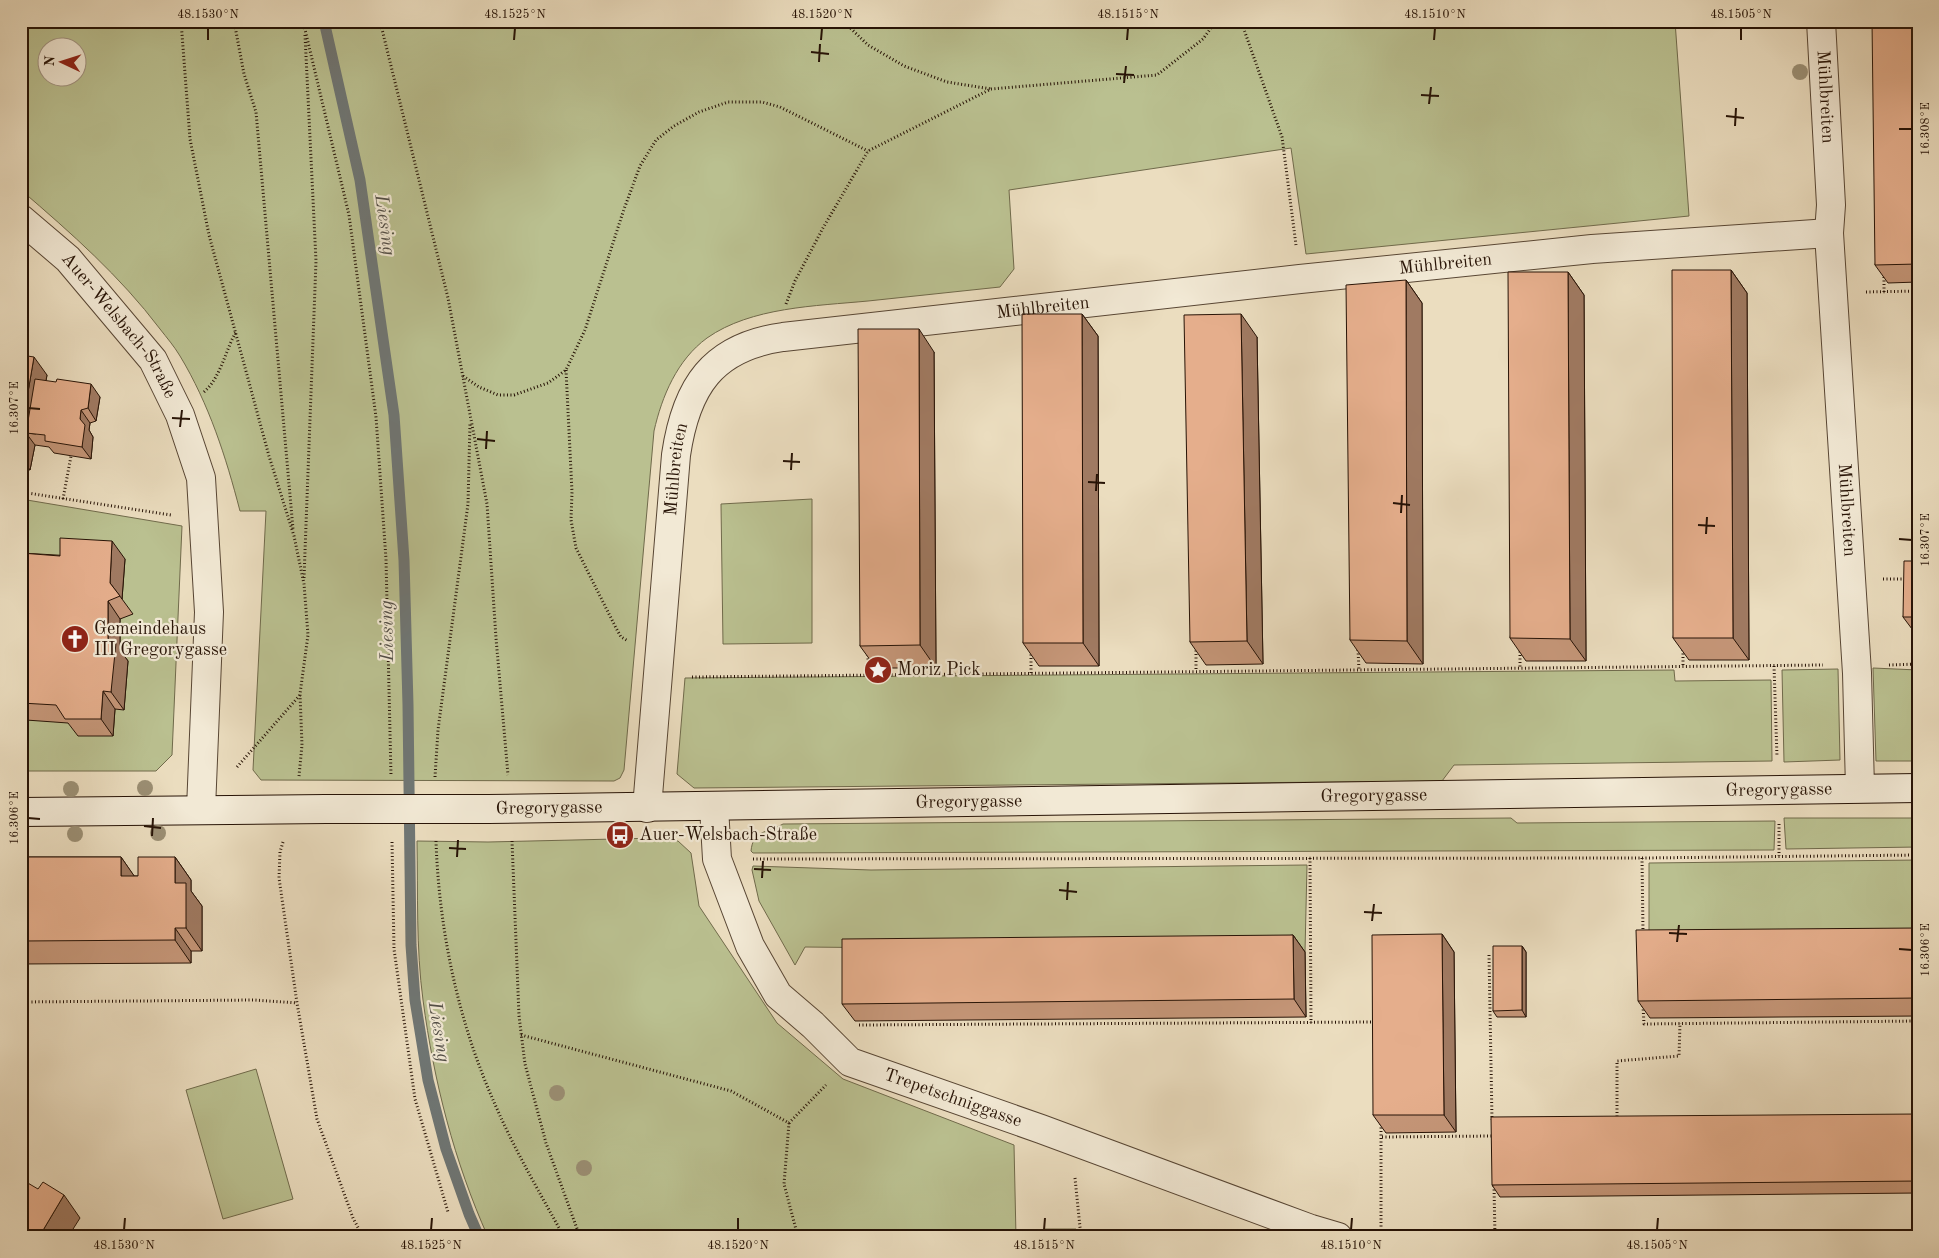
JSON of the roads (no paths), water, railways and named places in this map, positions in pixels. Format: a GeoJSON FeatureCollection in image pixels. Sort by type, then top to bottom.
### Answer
{"type":"FeatureCollection","features":[{"type":"Feature","properties":{"kind":"street","name":"Mühlbreiten"},"geometry":{"type":"LineString","coordinates":[[1821,21],[1832,205],[1830,233],[1833,293],[1856,665],[1860,788]]}},
{"type":"Feature","properties":{"kind":"street","name":"Auer-Welsbach-Straße"},"geometry":{"type":"LineString","coordinates":[[21,219],[68,259],[153,360],[180,415],[201,478],[209,612],[201,809]]}},
{"type":"Feature","properties":{"kind":"street","name":"Mühlbreiten"},"geometry":{"type":"LineString","coordinates":[[647,808],[676,455],[683,420],[688,404],[707,374],[719,362],[749,344],[784,337],[1300,279],[1592,249],[1830,233]]}},
{"type":"Feature","properties":{"kind":"street","name":"Gregorygasse"},"geometry":{"type":"LineString","coordinates":[[21,812],[296,808],[500,810],[1918,788]]}},
{"type":"Feature","properties":{"kind":"street","name":"Trepetschniggasse"},"geometry":{"type":"LineString","coordinates":[[714,807],[718,859],[750,946],[778,995],[850,1062],[1073,1141],[1311,1229],[1338,1237]]}},
{"type":"Feature","properties":{"kind":"waterway","name":"Liesing"},"geometry":{"type":"LineString","coordinates":[[324,21],[360,180],[394,415],[404,560],[411,945],[415,1000],[428,1080],[446,1149],[479,1237]]}},
{"type":"Feature","properties":{"kind":"place","name":"Gemeindehaus III Gregorygasse"},"geometry":{"type":"Point","coordinates":[75,639]}},
{"type":"Feature","properties":{"kind":"place","name":"Moriz Pick"},"geometry":{"type":"Point","coordinates":[878,670]}},
{"type":"Feature","properties":{"kind":"place","name":"Auer-Welsbach-Straße"},"geometry":{"type":"Point","coordinates":[620,835]}}]}
